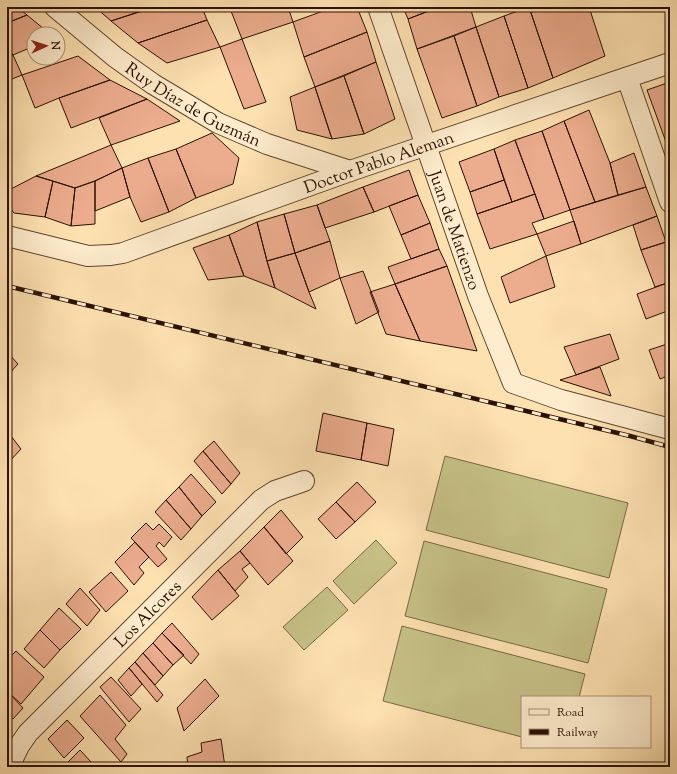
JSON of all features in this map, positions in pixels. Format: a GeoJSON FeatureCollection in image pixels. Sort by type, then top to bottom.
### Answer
{"type":"FeatureCollection","features":[{"type":"Feature","properties":{"kind":"street","name":"Ruy Díaz de Guzmán"},"geometry":{"type":"LineString","coordinates":[[55,7],[115,57],[159,88],[218,123],[267,144],[350,171]]}},
{"type":"Feature","properties":{"kind":"street","name":"Juan de Matienzo"},"geometry":{"type":"LineString","coordinates":[[378,7],[478,296],[513,383],[568,402],[670,428]]}},
{"type":"Feature","properties":{"kind":"street","name":"Doctor Pablo Aleman"},"geometry":{"type":"LineString","coordinates":[[7,236],[88,256],[123,253],[350,171],[670,63]]}},
{"type":"Feature","properties":{"kind":"street"},"geometry":{"type":"LineString","coordinates":[[627,78],[670,202]]}},
{"type":"Feature","properties":{"kind":"street","name":"Los Alcores"},"geometry":{"type":"LineString","coordinates":[[9,767],[19,746],[28,733],[261,500],[275,491],[304,481]]}},
{"type":"Feature","properties":{"kind":"shaded area"},"geometry":{"type":"Polygon","coordinates":[[[445,456],[628,503],[609,578],[426,530],[445,456]]]}},
{"type":"Feature","properties":{"kind":"shaded area"},"geometry":{"type":"Polygon","coordinates":[[[376,540],[397,563],[354,604],[333,581],[376,540]]]}},
{"type":"Feature","properties":{"kind":"shaded area"},"geometry":{"type":"Polygon","coordinates":[[[424,541],[607,589],[588,663],[405,616],[424,541]]]}},
{"type":"Feature","properties":{"kind":"shaded area"},"geometry":{"type":"Polygon","coordinates":[[[327,587],[348,610],[304,650],[283,627],[327,587]]]}},
{"type":"Feature","properties":{"kind":"shaded area"},"geometry":{"type":"Polygon","coordinates":[[[402,626],[585,674],[579,696],[521,696],[521,737],[383,701],[402,626]]]}},
{"type":"Feature","properties":{"kind":"building"},"geometry":{"type":"Polygon","coordinates":[[[7,7],[17,7],[27,15],[7,23],[7,7]]]}},
{"type":"Feature","properties":{"kind":"building"},"geometry":{"type":"Polygon","coordinates":[[[95,7],[146,7],[147,9],[111,21],[95,7]]]}},
{"type":"Feature","properties":{"kind":"building"},"geometry":{"type":"Polygon","coordinates":[[[155,7],[202,7],[207,20],[138,43],[111,21],[155,7]]]}},
{"type":"Feature","properties":{"kind":"building"},"geometry":{"type":"Polygon","coordinates":[[[243,7],[288,7],[293,22],[242,39],[231,11],[243,7]]]}},
{"type":"Feature","properties":{"kind":"building"},"geometry":{"type":"Polygon","coordinates":[[[334,7],[357,7],[367,32],[304,57],[293,22],[334,7]]]}},
{"type":"Feature","properties":{"kind":"building"},"geometry":{"type":"Polygon","coordinates":[[[403,7],[439,7],[408,19],[403,7]]]}},
{"type":"Feature","properties":{"kind":"building"},"geometry":{"type":"Polygon","coordinates":[[[439,7],[470,7],[476,27],[417,49],[408,19],[439,7]]]}},
{"type":"Feature","properties":{"kind":"building"},"geometry":{"type":"Polygon","coordinates":[[[529,7],[589,7],[605,56],[553,78],[529,7]]]}},
{"type":"Feature","properties":{"kind":"building"},"geometry":{"type":"Polygon","coordinates":[[[529,7],[553,78],[528,88],[504,16],[529,7]]]}},
{"type":"Feature","properties":{"kind":"building"},"geometry":{"type":"Polygon","coordinates":[[[27,15],[40,26],[26,26],[26,49],[13,55],[7,47],[7,23],[27,15]]]}},
{"type":"Feature","properties":{"kind":"building"},"geometry":{"type":"Polygon","coordinates":[[[504,16],[528,88],[499,97],[476,27],[504,16]]]}},
{"type":"Feature","properties":{"kind":"building"},"geometry":{"type":"Polygon","coordinates":[[[207,20],[220,47],[167,63],[138,43],[207,20]]]}},
{"type":"Feature","properties":{"kind":"building"},"geometry":{"type":"Polygon","coordinates":[[[476,27],[499,97],[477,106],[454,36],[476,27]]]}},
{"type":"Feature","properties":{"kind":"building"},"geometry":{"type":"Polygon","coordinates":[[[367,32],[376,62],[315,87],[304,57],[367,32]]]}},
{"type":"Feature","properties":{"kind":"building"},"geometry":{"type":"Polygon","coordinates":[[[454,36],[477,106],[442,118],[417,49],[454,36]]]}},
{"type":"Feature","properties":{"kind":"building"},"geometry":{"type":"Polygon","coordinates":[[[242,39],[266,102],[244,109],[220,47],[242,39]]]}},
{"type":"Feature","properties":{"kind":"building"},"geometry":{"type":"Polygon","coordinates":[[[13,55],[22,75],[7,81],[7,57],[13,55]]]}},
{"type":"Feature","properties":{"kind":"building"},"geometry":{"type":"Polygon","coordinates":[[[78,56],[110,80],[35,108],[22,75],[49,66],[66,66],[66,60],[78,56]]]}},
{"type":"Feature","properties":{"kind":"building"},"geometry":{"type":"Polygon","coordinates":[[[376,62],[395,119],[364,134],[344,76],[376,62]]]}},
{"type":"Feature","properties":{"kind":"building"},"geometry":{"type":"Polygon","coordinates":[[[344,76],[364,134],[332,139],[315,87],[344,76]]]}},
{"type":"Feature","properties":{"kind":"building"},"geometry":{"type":"Polygon","coordinates":[[[110,80],[147,99],[71,128],[59,98],[110,80]]]}},
{"type":"Feature","properties":{"kind":"building"},"geometry":{"type":"Polygon","coordinates":[[[670,82],[670,153],[647,90],[670,82]]]}},
{"type":"Feature","properties":{"kind":"building"},"geometry":{"type":"Polygon","coordinates":[[[315,87],[332,139],[297,130],[290,97],[315,87]]]}},
{"type":"Feature","properties":{"kind":"building"},"geometry":{"type":"Polygon","coordinates":[[[147,99],[180,121],[111,145],[99,118],[147,99]]]}},
{"type":"Feature","properties":{"kind":"building"},"geometry":{"type":"Polygon","coordinates":[[[589,110],[610,163],[618,195],[595,202],[564,121],[589,110]]]}},
{"type":"Feature","properties":{"kind":"building"},"geometry":{"type":"Polygon","coordinates":[[[564,121],[595,202],[570,210],[542,131],[564,121]]]}},
{"type":"Feature","properties":{"kind":"building"},"geometry":{"type":"Polygon","coordinates":[[[542,131],[570,210],[544,219],[515,140],[542,131]]]}},
{"type":"Feature","properties":{"kind":"building"},"geometry":{"type":"Polygon","coordinates":[[[212,133],[239,158],[233,184],[196,198],[176,149],[212,133]]]}},
{"type":"Feature","properties":{"kind":"building"},"geometry":{"type":"Polygon","coordinates":[[[515,140],[535,194],[512,202],[494,149],[515,140]]]}},
{"type":"Feature","properties":{"kind":"building"},"geometry":{"type":"Polygon","coordinates":[[[111,145],[122,168],[95,181],[75,188],[36,176],[111,145]]]}},
{"type":"Feature","properties":{"kind":"building"},"geometry":{"type":"Polygon","coordinates":[[[176,149],[196,198],[169,212],[148,158],[176,149]]]}},
{"type":"Feature","properties":{"kind":"building"},"geometry":{"type":"Polygon","coordinates":[[[494,149],[504,180],[470,192],[459,162],[494,149]]]}},
{"type":"Feature","properties":{"kind":"building"},"geometry":{"type":"Polygon","coordinates":[[[634,153],[646,187],[618,195],[610,163],[634,153]]]}},
{"type":"Feature","properties":{"kind":"building"},"geometry":{"type":"Polygon","coordinates":[[[148,158],[169,212],[141,222],[130,197],[122,168],[148,158]]]}},
{"type":"Feature","properties":{"kind":"building"},"geometry":{"type":"Polygon","coordinates":[[[122,168],[130,197],[95,211],[95,181],[122,168]]]}},
{"type":"Feature","properties":{"kind":"building"},"geometry":{"type":"Polygon","coordinates":[[[409,170],[418,195],[374,212],[363,187],[409,170]]]}},
{"type":"Feature","properties":{"kind":"building"},"geometry":{"type":"Polygon","coordinates":[[[36,176],[53,181],[45,217],[14,213],[7,204],[7,191],[36,176]]]}},
{"type":"Feature","properties":{"kind":"building"},"geometry":{"type":"Polygon","coordinates":[[[504,180],[512,202],[477,214],[470,192],[504,180]]]}},
{"type":"Feature","properties":{"kind":"building"},"geometry":{"type":"Polygon","coordinates":[[[53,181],[75,188],[71,226],[45,217],[53,181]]]}},
{"type":"Feature","properties":{"kind":"building"},"geometry":{"type":"Polygon","coordinates":[[[95,181],[95,224],[71,226],[75,188],[95,181]]]}},
{"type":"Feature","properties":{"kind":"building"},"geometry":{"type":"Polygon","coordinates":[[[363,187],[374,212],[325,228],[317,205],[363,187]]]}},
{"type":"Feature","properties":{"kind":"building"},"geometry":{"type":"Polygon","coordinates":[[[646,187],[657,216],[581,244],[570,210],[646,187]]]}},
{"type":"Feature","properties":{"kind":"building"},"geometry":{"type":"Polygon","coordinates":[[[535,194],[544,219],[532,223],[537,234],[490,249],[477,214],[535,194]]]}},
{"type":"Feature","properties":{"kind":"building"},"geometry":{"type":"Polygon","coordinates":[[[418,195],[430,223],[401,235],[389,206],[418,195]]]}},
{"type":"Feature","properties":{"kind":"building"},"geometry":{"type":"Polygon","coordinates":[[[317,205],[330,241],[295,253],[284,214],[317,205]]]}},
{"type":"Feature","properties":{"kind":"building"},"geometry":{"type":"Polygon","coordinates":[[[284,214],[295,253],[267,261],[257,222],[284,214]]]}},
{"type":"Feature","properties":{"kind":"building"},"geometry":{"type":"Polygon","coordinates":[[[657,216],[666,242],[641,250],[633,225],[657,216]]]}},
{"type":"Feature","properties":{"kind":"building"},"geometry":{"type":"Polygon","coordinates":[[[574,221],[581,244],[546,256],[537,234],[574,221]]]}},
{"type":"Feature","properties":{"kind":"building"},"geometry":{"type":"Polygon","coordinates":[[[257,222],[275,288],[244,276],[229,235],[257,222]]]}},
{"type":"Feature","properties":{"kind":"building"},"geometry":{"type":"Polygon","coordinates":[[[430,223],[439,249],[411,259],[401,235],[430,223]]]}},
{"type":"Feature","properties":{"kind":"building"},"geometry":{"type":"Polygon","coordinates":[[[229,235],[244,276],[208,280],[193,248],[229,235]]]}},
{"type":"Feature","properties":{"kind":"building"},"geometry":{"type":"Polygon","coordinates":[[[330,241],[340,278],[309,292],[295,253],[330,241]]]}},
{"type":"Feature","properties":{"kind":"building"},"geometry":{"type":"Polygon","coordinates":[[[666,242],[670,256],[670,282],[655,287],[641,250],[666,242]]]}},
{"type":"Feature","properties":{"kind":"building"},"geometry":{"type":"Polygon","coordinates":[[[439,249],[447,266],[395,284],[388,267],[439,249]]]}},
{"type":"Feature","properties":{"kind":"building"},"geometry":{"type":"Polygon","coordinates":[[[295,253],[316,309],[275,288],[267,261],[295,253]]]}},
{"type":"Feature","properties":{"kind":"building"},"geometry":{"type":"Polygon","coordinates":[[[546,256],[555,287],[510,303],[501,277],[546,256]]]}},
{"type":"Feature","properties":{"kind":"building"},"geometry":{"type":"Polygon","coordinates":[[[447,266],[477,351],[420,341],[395,284],[447,266]]]}},
{"type":"Feature","properties":{"kind":"building"},"geometry":{"type":"Polygon","coordinates":[[[363,271],[379,312],[356,324],[340,278],[363,271]]]}},
{"type":"Feature","properties":{"kind":"building"},"geometry":{"type":"Polygon","coordinates":[[[670,282],[670,310],[646,319],[637,294],[670,282]]]}},
{"type":"Feature","properties":{"kind":"building"},"geometry":{"type":"Polygon","coordinates":[[[395,284],[420,341],[386,334],[370,292],[395,284]]]}},
{"type":"Feature","properties":{"kind":"building"},"geometry":{"type":"Polygon","coordinates":[[[610,334],[619,359],[576,375],[564,347],[610,334]]]}},
{"type":"Feature","properties":{"kind":"building"},"geometry":{"type":"Polygon","coordinates":[[[670,343],[670,375],[660,379],[649,350],[670,343]]]}},
{"type":"Feature","properties":{"kind":"building"},"geometry":{"type":"Polygon","coordinates":[[[7,352],[18,364],[7,376],[7,352]]]}},
{"type":"Feature","properties":{"kind":"building"},"geometry":{"type":"Polygon","coordinates":[[[600,367],[611,396],[560,380],[576,375],[600,367]]]}},
{"type":"Feature","properties":{"kind":"building"},"geometry":{"type":"Polygon","coordinates":[[[323,413],[367,423],[361,460],[316,451],[323,413]]]}},
{"type":"Feature","properties":{"kind":"building"},"geometry":{"type":"Polygon","coordinates":[[[367,423],[394,429],[388,466],[361,460],[367,423]]]}},
{"type":"Feature","properties":{"kind":"building"},"geometry":{"type":"Polygon","coordinates":[[[7,431],[21,449],[7,464],[7,431]]]}},
{"type":"Feature","properties":{"kind":"building"},"geometry":{"type":"Polygon","coordinates":[[[214,441],[240,473],[231,484],[203,451],[214,441]]]}},
{"type":"Feature","properties":{"kind":"building"},"geometry":{"type":"Polygon","coordinates":[[[203,451],[231,484],[222,494],[194,461],[203,451]]]}},
{"type":"Feature","properties":{"kind":"building"},"geometry":{"type":"Polygon","coordinates":[[[191,474],[216,502],[202,516],[179,487],[191,474]]]}},
{"type":"Feature","properties":{"kind":"building"},"geometry":{"type":"Polygon","coordinates":[[[357,482],[376,502],[355,522],[336,502],[357,482]]]}},
{"type":"Feature","properties":{"kind":"building"},"geometry":{"type":"Polygon","coordinates":[[[179,487],[202,516],[191,529],[166,500],[179,487]]]}},
{"type":"Feature","properties":{"kind":"building"},"geometry":{"type":"Polygon","coordinates":[[[166,500],[191,529],[181,540],[155,512],[166,500]]]}},
{"type":"Feature","properties":{"kind":"building"},"geometry":{"type":"Polygon","coordinates":[[[336,502],[355,522],[336,539],[318,519],[336,502]]]}},
{"type":"Feature","properties":{"kind":"building"},"geometry":{"type":"Polygon","coordinates":[[[281,510],[303,537],[286,554],[264,527],[281,510]]]}},
{"type":"Feature","properties":{"kind":"building"},"geometry":{"type":"Polygon","coordinates":[[[146,523],[153,530],[159,524],[172,537],[164,547],[159,542],[156,546],[167,559],[158,567],[131,538],[146,523]]]}},
{"type":"Feature","properties":{"kind":"building"},"geometry":{"type":"Polygon","coordinates":[[[264,527],[293,561],[268,585],[240,551],[264,527]]]}},
{"type":"Feature","properties":{"kind":"building"},"geometry":{"type":"Polygon","coordinates":[[[135,542],[149,557],[139,567],[144,573],[134,585],[115,562],[135,542]]]}},
{"type":"Feature","properties":{"kind":"building"},"geometry":{"type":"Polygon","coordinates":[[[240,551],[250,563],[242,569],[248,577],[235,591],[218,570],[240,551]]]}},
{"type":"Feature","properties":{"kind":"building"},"geometry":{"type":"Polygon","coordinates":[[[218,570],[239,596],[212,620],[192,597],[218,570]]]}},
{"type":"Feature","properties":{"kind":"building"},"geometry":{"type":"Polygon","coordinates":[[[111,572],[128,591],[106,612],[89,592],[111,572]]]}},
{"type":"Feature","properties":{"kind":"building"},"geometry":{"type":"Polygon","coordinates":[[[80,588],[100,610],[87,626],[66,604],[80,588]]]}},
{"type":"Feature","properties":{"kind":"building"},"geometry":{"type":"Polygon","coordinates":[[[59,608],[81,629],[60,650],[40,630],[59,608]]]}},
{"type":"Feature","properties":{"kind":"building"},"geometry":{"type":"Polygon","coordinates":[[[172,623],[199,654],[191,664],[162,633],[172,623]]]}},
{"type":"Feature","properties":{"kind":"building"},"geometry":{"type":"Polygon","coordinates":[[[40,630],[60,650],[44,668],[24,649],[40,630]]]}},
{"type":"Feature","properties":{"kind":"building"},"geometry":{"type":"Polygon","coordinates":[[[162,633],[184,655],[173,665],[153,643],[162,633]]]}},
{"type":"Feature","properties":{"kind":"building"},"geometry":{"type":"Polygon","coordinates":[[[153,643],[173,665],[163,676],[143,653],[153,643]]]}},
{"type":"Feature","properties":{"kind":"building"},"geometry":{"type":"Polygon","coordinates":[[[16,651],[44,677],[21,704],[7,691],[7,660],[16,651]]]}},
{"type":"Feature","properties":{"kind":"building"},"geometry":{"type":"Polygon","coordinates":[[[143,653],[163,676],[155,685],[135,662],[143,653]]]}},
{"type":"Feature","properties":{"kind":"building"},"geometry":{"type":"Polygon","coordinates":[[[135,662],[163,695],[157,702],[129,668],[135,662]]]}},
{"type":"Feature","properties":{"kind":"building"},"geometry":{"type":"Polygon","coordinates":[[[129,668],[142,684],[131,696],[118,680],[129,668]]]}},
{"type":"Feature","properties":{"kind":"building"},"geometry":{"type":"Polygon","coordinates":[[[111,677],[141,709],[129,722],[100,687],[111,677]]]}},
{"type":"Feature","properties":{"kind":"building"},"geometry":{"type":"Polygon","coordinates":[[[205,679],[219,696],[184,731],[177,708],[205,679]]]}},
{"type":"Feature","properties":{"kind":"building"},"geometry":{"type":"Polygon","coordinates":[[[7,691],[23,708],[13,719],[7,714],[7,691]]]}},
{"type":"Feature","properties":{"kind":"building"},"geometry":{"type":"Polygon","coordinates":[[[100,695],[126,725],[115,739],[127,754],[121,762],[80,716],[100,695]]]}},
{"type":"Feature","properties":{"kind":"building"},"geometry":{"type":"Polygon","coordinates":[[[67,720],[84,738],[64,758],[48,739],[67,720]]]}},
{"type":"Feature","properties":{"kind":"building"},"geometry":{"type":"Polygon","coordinates":[[[221,739],[225,767],[188,767],[187,757],[202,752],[201,743],[221,739]]]}},
{"type":"Feature","properties":{"kind":"building"},"geometry":{"type":"Polygon","coordinates":[[[80,750],[92,763],[89,767],[63,767],[80,750]]]}},
{"type":"Feature","properties":{"kind":"railway"},"geometry":{"type":"LineString","coordinates":[[7,286],[630,436],[670,447]]}}]}
